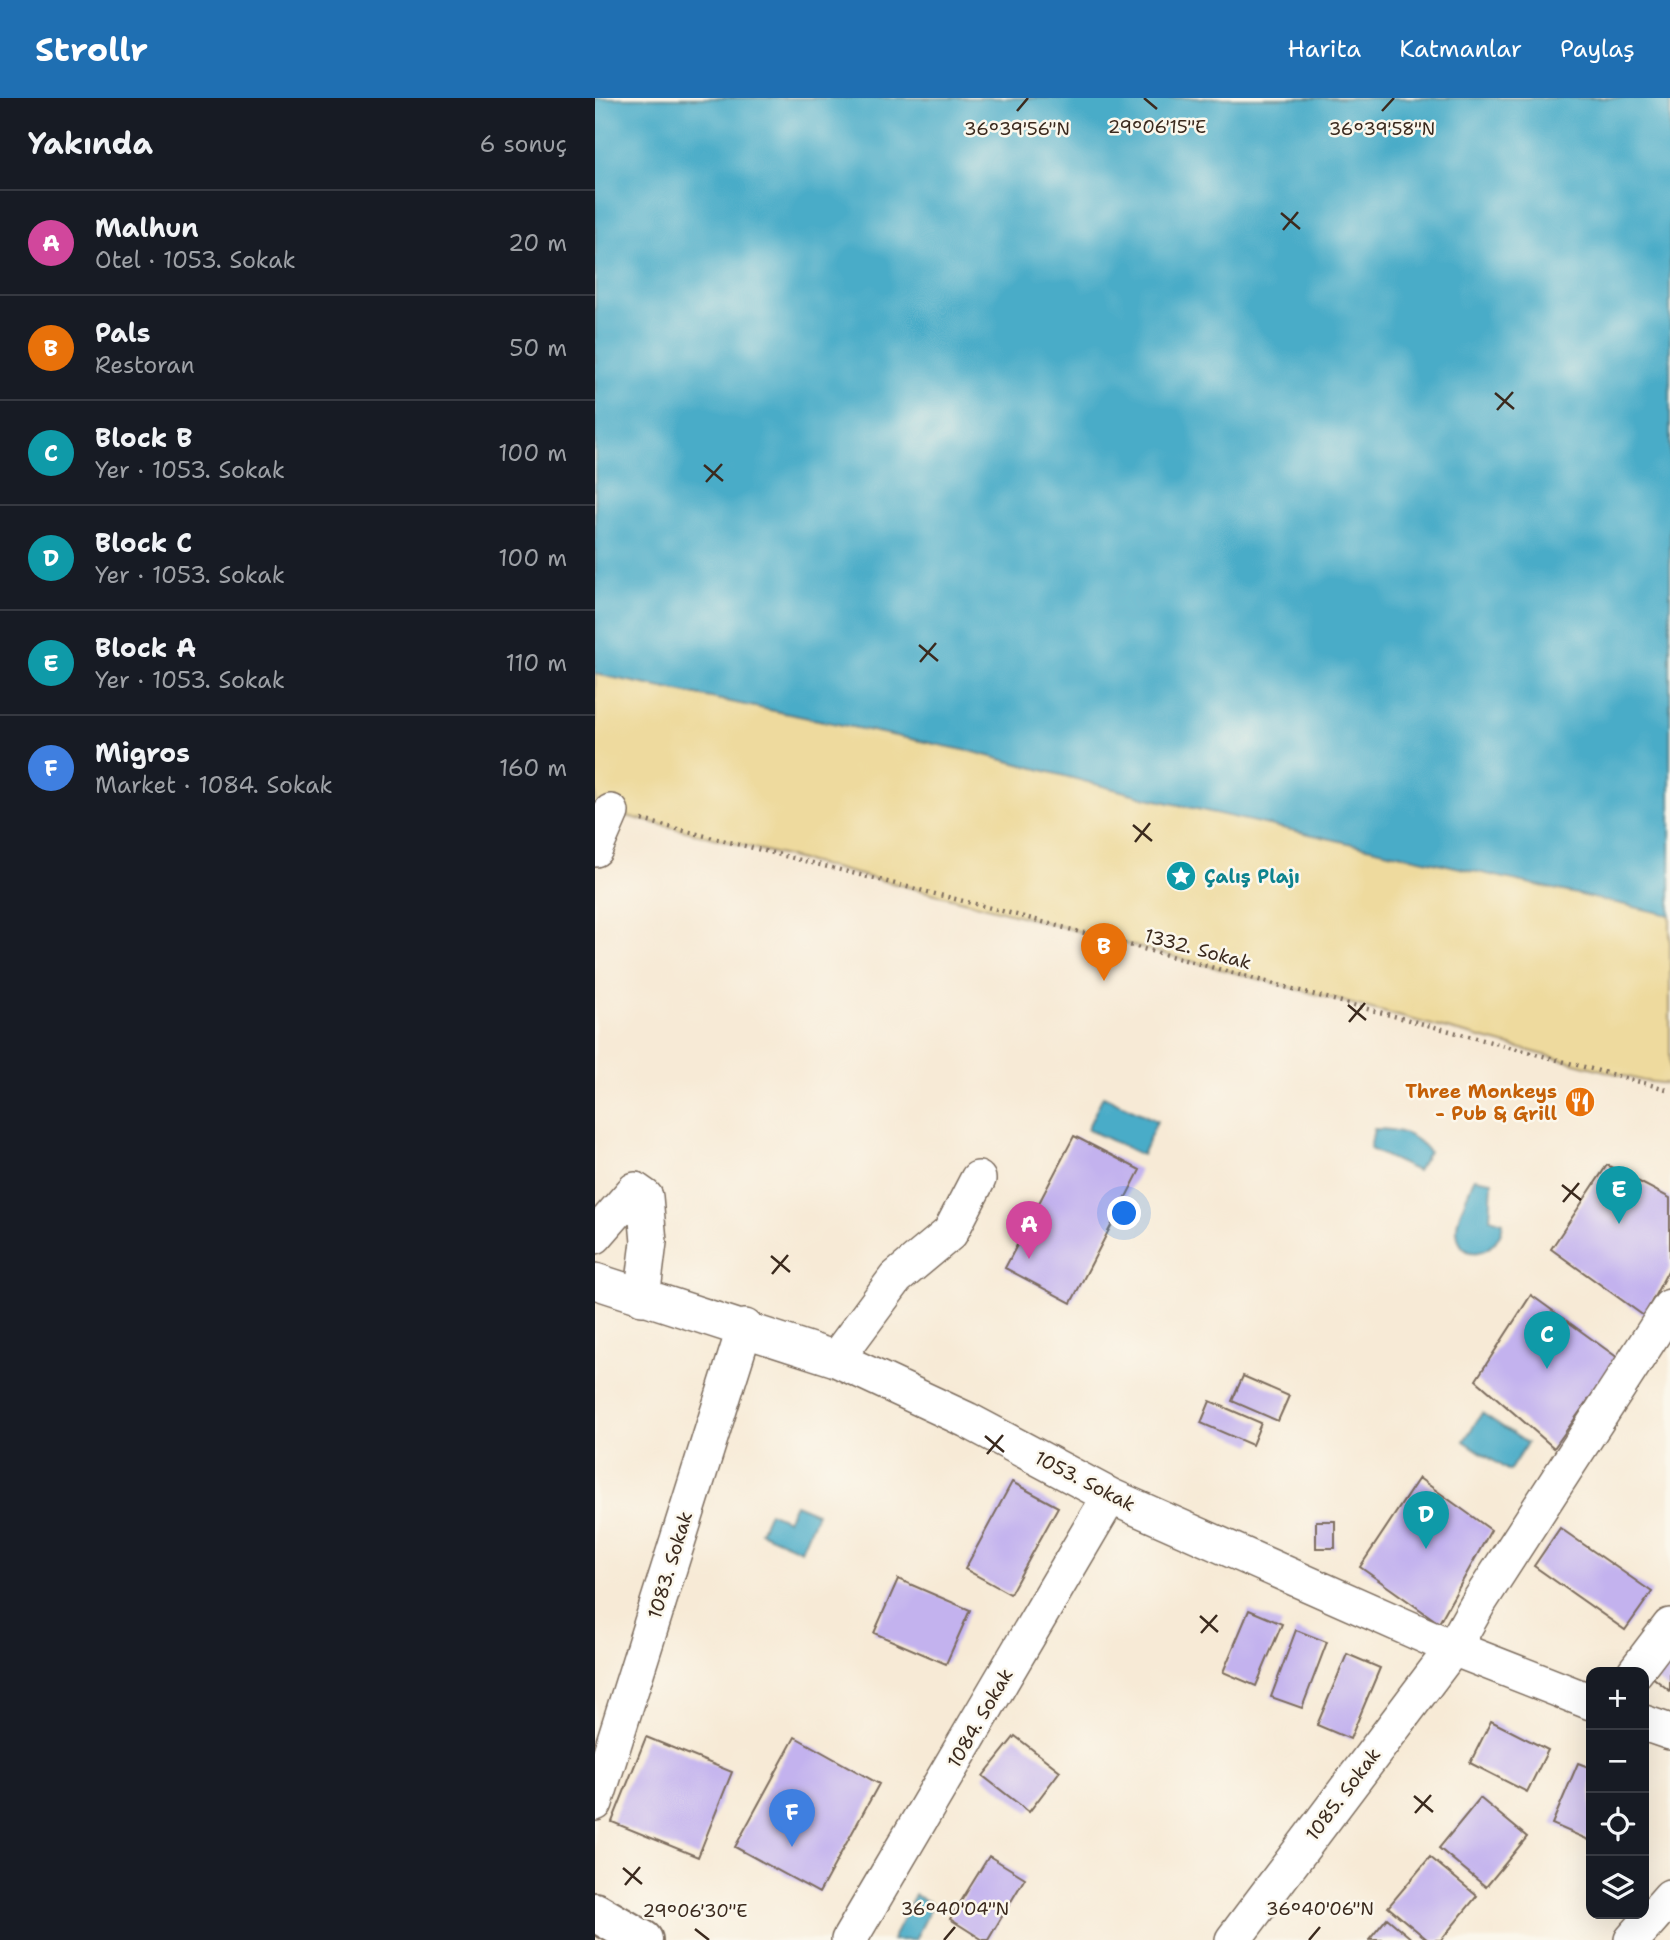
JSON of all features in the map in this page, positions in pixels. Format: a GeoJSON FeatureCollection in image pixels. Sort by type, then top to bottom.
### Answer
{"type":"FeatureCollection","features":[{"type":"Feature","properties":{"kind":"main road"},"geometry":{"type":"LineString","coordinates":[[595,1912],[643,1940]]}},
{"type":"Feature","properties":{"kind":"street"},"geometry":{"type":"LineString","coordinates":[[595,849],[611,812]]}},
{"type":"Feature","properties":{"kind":"street"},"geometry":{"type":"LineString","coordinates":[[836,1359],[895,1278],[950,1233],[978,1179]]}},
{"type":"Feature","properties":{"kind":"street"},"geometry":{"type":"LineString","coordinates":[[595,1236],[635,1190],[645,1197],[649,1242],[642,1298]]}},
{"type":"Feature","properties":{"kind":"street","name":"1053. Sokak"},"geometry":{"type":"LineString","coordinates":[[595,1281],[642,1298],[744,1327],[836,1359],[967,1420],[1111,1496],[1453,1648],[1586,1700]]}},
{"type":"Feature","properties":{"kind":"street"},"geometry":{"type":"LineString","coordinates":[[1453,1648],[1479,1602],[1670,1307]]}},
{"type":"Feature","properties":{"kind":"street","name":"1083. Sokak"},"geometry":{"type":"LineString","coordinates":[[595,1803],[744,1327]]}},
{"type":"Feature","properties":{"kind":"street","name":"1084. Sokak"},"geometry":{"type":"LineString","coordinates":[[849,1940],[1111,1496]]}},
{"type":"Feature","properties":{"kind":"street"},"geometry":{"type":"LineString","coordinates":[[1639,1667],[1670,1626]]}},
{"type":"Feature","properties":{"kind":"street","name":"1085. Sokak"},"geometry":{"type":"LineString","coordinates":[[1233,1940],[1453,1648]]}},
{"type":"Feature","properties":{"kind":"street"},"geometry":{"type":"LineString","coordinates":[[1649,1725],[1670,1732]]}},
{"type":"Feature","properties":{"kind":"street"},"geometry":{"type":"LineString","coordinates":[[1632,1940],[1670,1897]]}},
{"type":"Feature","properties":{"kind":"path","name":"1332. Sokak"},"geometry":{"type":"LineString","coordinates":[[611,812],[988,907],[1670,1090]]}},
{"type":"Feature","properties":{"kind":"sand","name":"Çalış Plajı"},"geometry":{"type":"Polygon","coordinates":[[[595,674],[974,752],[1148,798],[1670,915],[1670,1084],[1643,1081],[987,907],[595,808],[595,674]]]}},
{"type":"Feature","properties":{"kind":"water"},"geometry":{"type":"Polygon","coordinates":[[[595,98],[1670,98],[1670,915],[1148,798],[974,752],[595,674],[595,98]]]}},
{"type":"Feature","properties":{"kind":"water"},"geometry":{"type":"Polygon","coordinates":[[[1103,1096],[1157,1121],[1142,1155],[1087,1129],[1103,1096]]]}},
{"type":"Feature","properties":{"kind":"water"},"geometry":{"type":"Polygon","coordinates":[[[1374,1129],[1405,1133],[1417,1140],[1429,1152],[1417,1171],[1370,1149],[1374,1129]]]}},
{"type":"Feature","properties":{"kind":"water"},"geometry":{"type":"Polygon","coordinates":[[[1474,1178],[1492,1181],[1490,1218],[1503,1222],[1501,1233],[1495,1241],[1480,1252],[1465,1249],[1457,1231],[1474,1178]]]}},
{"type":"Feature","properties":{"kind":"water"},"geometry":{"type":"Polygon","coordinates":[[[1482,1413],[1527,1443],[1509,1471],[1464,1441],[1482,1413]]]}},
{"type":"Feature","properties":{"kind":"water"},"geometry":{"type":"Polygon","coordinates":[[[795,1504],[817,1513],[801,1550],[760,1532],[769,1512],[787,1520],[795,1504]]]}},
{"type":"Feature","properties":{"kind":"water"},"geometry":{"type":"Polygon","coordinates":[[[915,1895],[933,1904],[915,1940],[892,1940],[915,1895]]]}},
{"type":"Feature","properties":{"kind":"building"},"geometry":{"type":"Polygon","coordinates":[[[1074,1136],[1140,1170],[1071,1303],[1005,1268],[1074,1136]]]}},
{"type":"Feature","properties":{"kind":"building"},"geometry":{"type":"Polygon","coordinates":[[[1607,1165],[1670,1198],[1670,1267],[1644,1316],[1551,1249],[1607,1165]]]}},
{"type":"Feature","properties":{"kind":"building"},"geometry":{"type":"Polygon","coordinates":[[[1531,1295],[1618,1358],[1554,1448],[1476,1380],[1531,1295]]]}},
{"type":"Feature","properties":{"kind":"building"},"geometry":{"type":"Polygon","coordinates":[[[1243,1376],[1289,1396],[1278,1421],[1232,1401],[1243,1376]]]}},
{"type":"Feature","properties":{"kind":"building"},"geometry":{"type":"Polygon","coordinates":[[[1210,1401],[1261,1423],[1252,1445],[1201,1423],[1210,1401]]]}},
{"type":"Feature","properties":{"kind":"building"},"geometry":{"type":"Polygon","coordinates":[[[1419,1478],[1491,1530],[1439,1623],[1360,1567],[1419,1478]]]}},
{"type":"Feature","properties":{"kind":"building"},"geometry":{"type":"Polygon","coordinates":[[[1012,1482],[1058,1507],[1010,1594],[965,1569],[1012,1482]]]}},
{"type":"Feature","properties":{"kind":"building"},"geometry":{"type":"Polygon","coordinates":[[[1316,1521],[1335,1521],[1335,1548],[1316,1548],[1316,1521]]]}},
{"type":"Feature","properties":{"kind":"building"},"geometry":{"type":"Polygon","coordinates":[[[1560,1528],[1652,1592],[1625,1630],[1534,1566],[1560,1528]]]}},
{"type":"Feature","properties":{"kind":"building"},"geometry":{"type":"Polygon","coordinates":[[[898,1579],[970,1610],[946,1664],[874,1633],[898,1579]]]}},
{"type":"Feature","properties":{"kind":"building"},"geometry":{"type":"Polygon","coordinates":[[[1249,1610],[1282,1624],[1256,1686],[1223,1672],[1249,1610]]]}},
{"type":"Feature","properties":{"kind":"building"},"geometry":{"type":"Polygon","coordinates":[[[1296,1630],[1327,1642],[1302,1708],[1271,1697],[1296,1630]]]}},
{"type":"Feature","properties":{"kind":"building"},"geometry":{"type":"Polygon","coordinates":[[[1670,1641],[1670,1691],[1649,1674],[1649,1668],[1670,1641]]]}},
{"type":"Feature","properties":{"kind":"building"},"geometry":{"type":"Polygon","coordinates":[[[1347,1654],[1380,1668],[1350,1739],[1317,1725],[1347,1654]]]}},
{"type":"Feature","properties":{"kind":"building"},"geometry":{"type":"Polygon","coordinates":[[[1491,1721],[1548,1750],[1527,1792],[1470,1763],[1491,1721]]]}},
{"type":"Feature","properties":{"kind":"building"},"geometry":{"type":"Polygon","coordinates":[[[1015,1736],[1060,1771],[1029,1812],[983,1776],[1015,1736]]]}},
{"type":"Feature","properties":{"kind":"building"},"geometry":{"type":"Polygon","coordinates":[[[646,1737],[732,1772],[698,1857],[612,1822],[646,1737]]]}},
{"type":"Feature","properties":{"kind":"building"},"geometry":{"type":"Polygon","coordinates":[[[795,1737],[879,1784],[819,1893],[735,1847],[795,1737]]]}},
{"type":"Feature","properties":{"kind":"building"},"geometry":{"type":"Polygon","coordinates":[[[1578,1763],[1586,1766],[1586,1839],[1552,1824],[1578,1763]]]}},
{"type":"Feature","properties":{"kind":"building"},"geometry":{"type":"Polygon","coordinates":[[[1480,1798],[1527,1837],[1486,1887],[1439,1848],[1480,1798]]]}},
{"type":"Feature","properties":{"kind":"building"},"geometry":{"type":"Polygon","coordinates":[[[989,1856],[1025,1878],[988,1940],[983,1940],[950,1919],[989,1856]]]}},
{"type":"Feature","properties":{"kind":"building"},"geometry":{"type":"Polygon","coordinates":[[[1430,1857],[1477,1896],[1441,1940],[1428,1940],[1388,1907],[1430,1857]]]}},
{"type":"Feature","properties":{"kind":"building"},"geometry":{"type":"Polygon","coordinates":[[[1387,1918],[1413,1940],[1369,1940],[1387,1918]]]}},
{"type":"Feature","properties":{"kind":"place","name":"Çalış Plajı"},"geometry":{"type":"Point","coordinates":[1181,876]}},
{"type":"Feature","properties":{"kind":"place","name":"Pals"},"geometry":{"type":"Point","coordinates":[1104,981]}},
{"type":"Feature","properties":{"kind":"place","name":"Three Monkeys - Pub & Grill"},"geometry":{"type":"Point","coordinates":[1580,1102]}},
{"type":"Feature","properties":{"kind":"place","name":"Block A"},"geometry":{"type":"Point","coordinates":[1619,1224]}},
{"type":"Feature","properties":{"kind":"place","name":"Malhun"},"geometry":{"type":"Point","coordinates":[1029,1259]}},
{"type":"Feature","properties":{"kind":"place","name":"Block B"},"geometry":{"type":"Point","coordinates":[1547,1369]}},
{"type":"Feature","properties":{"kind":"place","name":"Block C"},"geometry":{"type":"Point","coordinates":[1426,1549]}},
{"type":"Feature","properties":{"kind":"place","name":"Migros"},"geometry":{"type":"Point","coordinates":[792,1847]}}]}
